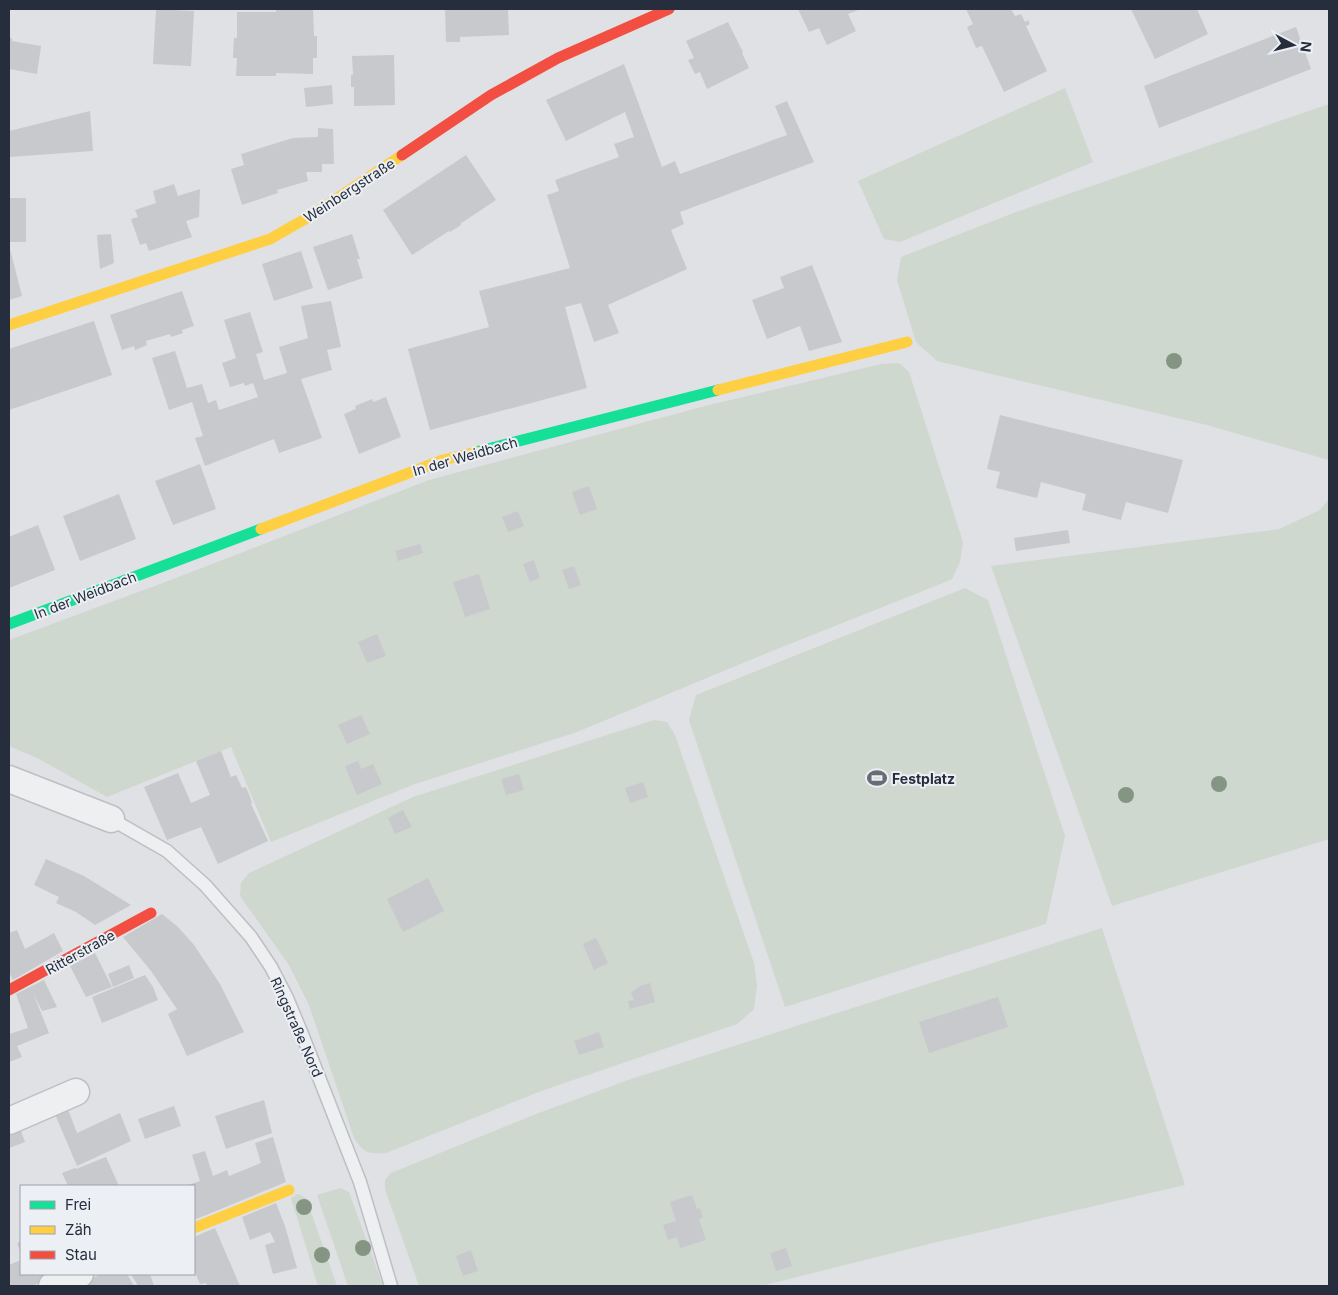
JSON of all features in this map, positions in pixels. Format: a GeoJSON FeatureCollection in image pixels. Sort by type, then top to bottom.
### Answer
{"type":"FeatureCollection","features":[{"type":"Feature","properties":{"kind":"street","name":"Weinbergstraße"},"geometry":{"type":"LineString","coordinates":[[9,325],[270,239],[312,215],[491,95],[534,73],[558,58],[669,9]]}},
{"type":"Feature","properties":{"kind":"street","name":"In der Weidbach"},"geometry":{"type":"LineString","coordinates":[[9,624],[443,460],[907,342]]}},
{"type":"Feature","properties":{"kind":"street","name":"Ringstraße Nord"},"geometry":{"type":"LineString","coordinates":[[9,778],[111,818]]}},
{"type":"Feature","properties":{"kind":"street","name":"Ritterstraße"},"geometry":{"type":"LineString","coordinates":[[9,990],[151,913]]}},
{"type":"Feature","properties":{"kind":"street"},"geometry":{"type":"LineString","coordinates":[[9,1120],[76,1092]]}},
{"type":"Feature","properties":{"kind":"street"},"geometry":{"type":"LineString","coordinates":[[195,1228],[289,1190]]}},
{"type":"Feature","properties":{"kind":"street"},"geometry":{"type":"LineString","coordinates":[[52,1286],[78,1275]]}},
{"type":"Feature","properties":{"kind":"lane","name":"Ringstraße Nord"},"geometry":{"type":"LineString","coordinates":[[111,818],[167,851],[205,885],[251,937],[271,967],[287,998],[302,1034],[360,1182],[391,1286]]}},
{"type":"Feature","properties":{"kind":"shaded area"},"geometry":{"type":"Polygon","coordinates":[[[1065,88],[1093,162],[900,242],[884,239],[858,181],[1065,88]]]}},
{"type":"Feature","properties":{"kind":"shaded area"},"geometry":{"type":"Polygon","coordinates":[[[1329,104],[1329,460],[1207,425],[937,361],[916,342],[897,280],[901,257],[1016,212],[1329,104]]]}},
{"type":"Feature","properties":{"kind":"shaded area"},"geometry":{"type":"Polygon","coordinates":[[[899,363],[909,372],[963,542],[960,562],[952,579],[577,732],[415,784],[271,842],[231,747],[107,797],[39,759],[9,746],[9,640],[429,480],[705,406],[881,364],[899,363]]]}},
{"type":"Feature","properties":{"kind":"shaded area"},"geometry":{"type":"Polygon","coordinates":[[[1329,499],[1329,839],[1112,906],[991,566],[1279,529],[1320,510],[1329,499]]]}},
{"type":"Feature","properties":{"kind":"shaded area","name":"Festplatz"},"geometry":{"type":"Polygon","coordinates":[[[965,588],[988,600],[1065,836],[1046,924],[785,1007],[689,720],[696,695],[965,588]]]}},
{"type":"Feature","properties":{"kind":"shaded area"},"geometry":{"type":"Polygon","coordinates":[[[654,720],[667,722],[675,735],[754,963],[757,985],[754,1009],[737,1024],[541,1091],[386,1153],[371,1153],[364,1150],[354,1138],[309,1005],[289,965],[240,896],[241,883],[249,873],[413,797],[654,720]]]}},
{"type":"Feature","properties":{"kind":"shaded area"},"geometry":{"type":"Polygon","coordinates":[[[1102,928],[1185,1185],[929,1244],[761,1286],[419,1286],[385,1189],[385,1180],[391,1173],[536,1114],[628,1080],[1102,928]]]}},
{"type":"Feature","properties":{"kind":"shaded area"},"geometry":{"type":"Polygon","coordinates":[[[340,1188],[349,1192],[383,1286],[348,1286],[317,1195],[340,1188]]]}},
{"type":"Feature","properties":{"kind":"shaded area"},"geometry":{"type":"Polygon","coordinates":[[[298,1194],[306,1198],[337,1286],[318,1286],[291,1198],[298,1194]]]}},
{"type":"Feature","properties":{"kind":"building"},"geometry":{"type":"Polygon","coordinates":[[[156,9],[194,11],[191,66],[153,64],[156,9]]]}},
{"type":"Feature","properties":{"kind":"building"},"geometry":{"type":"Polygon","coordinates":[[[276,9],[313,9],[314,36],[317,36],[317,58],[313,58],[313,74],[276,73],[276,76],[236,76],[237,58],[233,58],[234,38],[237,38],[237,12],[276,12],[276,9]]]}},
{"type":"Feature","properties":{"kind":"building"},"geometry":{"type":"Polygon","coordinates":[[[445,9],[508,9],[509,35],[460,37],[460,42],[446,42],[445,9]]]}},
{"type":"Feature","properties":{"kind":"building"},"geometry":{"type":"Polygon","coordinates":[[[798,9],[861,9],[848,14],[856,31],[827,45],[819,28],[809,32],[798,9]]]}},
{"type":"Feature","properties":{"kind":"building"},"geometry":{"type":"Polygon","coordinates":[[[966,9],[1011,9],[1015,16],[1021,14],[1025,22],[1028,20],[1030,24],[1026,26],[1047,71],[1004,92],[982,46],[976,48],[967,27],[973,24],[966,9]]]}},
{"type":"Feature","properties":{"kind":"building"},"geometry":{"type":"Polygon","coordinates":[[[1131,9],[1197,9],[1208,34],[1155,59],[1131,9]]]}},
{"type":"Feature","properties":{"kind":"building"},"geometry":{"type":"Polygon","coordinates":[[[728,22],[749,68],[707,89],[700,72],[695,74],[688,60],[694,58],[686,41],[728,22]]]}},
{"type":"Feature","properties":{"kind":"building"},"geometry":{"type":"Polygon","coordinates":[[[1296,27],[1311,69],[1159,128],[1144,86],[1296,27]]]}},
{"type":"Feature","properties":{"kind":"building"},"geometry":{"type":"Polygon","coordinates":[[[9,38],[12,38],[12,41],[41,46],[37,74],[9,69],[9,38]]]}},
{"type":"Feature","properties":{"kind":"building"},"geometry":{"type":"Polygon","coordinates":[[[394,55],[395,105],[354,106],[354,87],[351,87],[351,75],[353,75],[352,56],[394,55]]]}},
{"type":"Feature","properties":{"kind":"building"},"geometry":{"type":"Polygon","coordinates":[[[624,64],[662,167],[675,161],[680,174],[787,135],[775,106],[787,101],[814,162],[680,212],[684,224],[671,230],[687,269],[608,305],[619,333],[594,342],[581,303],[565,307],[587,388],[430,430],[408,349],[489,327],[479,291],[570,268],[547,195],[559,191],[555,180],[619,157],[614,144],[634,137],[625,112],[566,141],[546,100],[624,64]]]}},
{"type":"Feature","properties":{"kind":"building"},"geometry":{"type":"Polygon","coordinates":[[[332,85],[333,104],[306,107],[304,88],[332,85]]]}},
{"type":"Feature","properties":{"kind":"building"},"geometry":{"type":"Polygon","coordinates":[[[90,111],[93,151],[9,157],[9,131],[90,111]]]}},
{"type":"Feature","properties":{"kind":"building"},"geometry":{"type":"Polygon","coordinates":[[[318,128],[333,129],[334,164],[322,164],[322,172],[306,172],[308,181],[277,190],[278,193],[242,205],[231,169],[244,165],[241,154],[293,138],[318,137],[318,128]]]}},
{"type":"Feature","properties":{"kind":"building"},"geometry":{"type":"Polygon","coordinates":[[[466,155],[496,200],[461,225],[412,255],[383,210],[466,155]]]}},
{"type":"Feature","properties":{"kind":"building"},"geometry":{"type":"Polygon","coordinates":[[[174,184],[178,196],[200,189],[199,217],[186,221],[192,237],[149,251],[146,243],[140,245],[131,219],[138,217],[135,210],[156,203],[153,191],[174,184]]]}},
{"type":"Feature","properties":{"kind":"building"},"geometry":{"type":"Polygon","coordinates":[[[9,198],[26,198],[26,242],[9,242],[9,198]]]}},
{"type":"Feature","properties":{"kind":"building"},"geometry":{"type":"Polygon","coordinates":[[[111,234],[114,263],[100,269],[97,235],[111,234]]]}},
{"type":"Feature","properties":{"kind":"building"},"geometry":{"type":"Polygon","coordinates":[[[352,234],[360,259],[357,259],[363,278],[328,290],[313,247],[352,234]]]}},
{"type":"Feature","properties":{"kind":"building"},"geometry":{"type":"Polygon","coordinates":[[[9,245],[22,296],[9,300],[9,245]]]}},
{"type":"Feature","properties":{"kind":"building"},"geometry":{"type":"Polygon","coordinates":[[[301,251],[313,288],[274,301],[262,264],[301,251]]]}},
{"type":"Feature","properties":{"kind":"building"},"geometry":{"type":"Polygon","coordinates":[[[812,265],[842,342],[809,351],[800,326],[767,339],[752,300],[784,288],[780,277],[812,265]]]}},
{"type":"Feature","properties":{"kind":"building"},"geometry":{"type":"Polygon","coordinates":[[[182,291],[194,326],[182,330],[183,333],[171,337],[170,334],[146,341],[147,345],[135,350],[134,346],[122,350],[110,315],[182,291]]]}},
{"type":"Feature","properties":{"kind":"building"},"geometry":{"type":"Polygon","coordinates":[[[331,301],[341,347],[327,350],[332,370],[301,379],[322,438],[279,453],[274,439],[205,466],[195,438],[203,436],[192,402],[169,410],[152,358],[175,351],[187,388],[202,384],[208,403],[216,400],[219,410],[258,397],[253,383],[245,386],[244,383],[230,387],[222,363],[236,358],[224,320],[250,312],[263,352],[256,354],[264,380],[287,373],[279,347],[308,338],[301,306],[331,301]]]}},
{"type":"Feature","properties":{"kind":"building"},"geometry":{"type":"Polygon","coordinates":[[[94,321],[112,375],[9,410],[9,349],[94,321]]]}},
{"type":"Feature","properties":{"kind":"building"},"geometry":{"type":"Polygon","coordinates":[[[386,397],[401,437],[359,454],[344,414],[356,409],[355,406],[372,399],[373,402],[386,397]]]}},
{"type":"Feature","properties":{"kind":"building"},"geometry":{"type":"Polygon","coordinates":[[[1000,415],[1183,460],[1168,513],[1126,502],[1121,520],[1082,510],[1086,494],[1041,482],[1037,498],[996,488],[1000,472],[987,469],[1000,415]]]}},
{"type":"Feature","properties":{"kind":"building"},"geometry":{"type":"Polygon","coordinates":[[[200,464],[216,509],[173,525],[155,481],[200,464]]]}},
{"type":"Feature","properties":{"kind":"building"},"geometry":{"type":"Polygon","coordinates":[[[589,486],[597,509],[580,515],[572,492],[589,486]]]}},
{"type":"Feature","properties":{"kind":"building"},"geometry":{"type":"Polygon","coordinates":[[[119,494],[136,539],[80,561],[63,516],[119,494]]]}},
{"type":"Feature","properties":{"kind":"building"},"geometry":{"type":"Polygon","coordinates":[[[518,511],[524,526],[508,532],[502,517],[518,511]]]}},
{"type":"Feature","properties":{"kind":"building"},"geometry":{"type":"Polygon","coordinates":[[[38,525],[55,570],[9,588],[9,537],[38,525]]]}},
{"type":"Feature","properties":{"kind":"building"},"geometry":{"type":"Polygon","coordinates":[[[1068,530],[1070,543],[1016,551],[1014,538],[1068,530]]]}},
{"type":"Feature","properties":{"kind":"building"},"geometry":{"type":"Polygon","coordinates":[[[420,544],[423,553],[398,561],[395,551],[420,544]]]}},
{"type":"Feature","properties":{"kind":"building"},"geometry":{"type":"Polygon","coordinates":[[[534,560],[540,578],[530,582],[523,564],[534,560]]]}},
{"type":"Feature","properties":{"kind":"building"},"geometry":{"type":"Polygon","coordinates":[[[574,566],[581,585],[569,589],[562,570],[574,566]]]}},
{"type":"Feature","properties":{"kind":"building"},"geometry":{"type":"Polygon","coordinates":[[[479,574],[490,609],[465,617],[453,582],[479,574]]]}},
{"type":"Feature","properties":{"kind":"building"},"geometry":{"type":"Polygon","coordinates":[[[377,634],[386,656],[367,663],[358,642],[377,634]]]}},
{"type":"Feature","properties":{"kind":"building"},"geometry":{"type":"Polygon","coordinates":[[[361,715],[370,734],[347,744],[338,725],[361,715]]]}},
{"type":"Feature","properties":{"kind":"building"},"geometry":{"type":"Polygon","coordinates":[[[221,751],[231,777],[236,775],[242,788],[246,787],[252,802],[251,804],[268,841],[218,864],[201,827],[167,840],[144,787],[178,773],[191,803],[210,795],[196,761],[221,751]]]}},
{"type":"Feature","properties":{"kind":"building"},"geometry":{"type":"Polygon","coordinates":[[[358,761],[361,769],[373,764],[382,784],[357,795],[345,766],[358,761]]]}},
{"type":"Feature","properties":{"kind":"building"},"geometry":{"type":"Polygon","coordinates":[[[519,774],[524,790],[506,795],[501,779],[519,774]]]}},
{"type":"Feature","properties":{"kind":"building"},"geometry":{"type":"Polygon","coordinates":[[[643,782],[648,797],[630,803],[625,788],[643,782]]]}},
{"type":"Feature","properties":{"kind":"building"},"geometry":{"type":"Polygon","coordinates":[[[403,810],[412,827],[395,834],[388,818],[403,810]]]}},
{"type":"Feature","properties":{"kind":"building"},"geometry":{"type":"Polygon","coordinates":[[[46,859],[84,876],[131,905],[95,925],[76,912],[56,903],[59,897],[34,885],[46,859]]]}},
{"type":"Feature","properties":{"kind":"building"},"geometry":{"type":"Polygon","coordinates":[[[428,878],[444,911],[403,932],[387,899],[428,878]]]}},
{"type":"Feature","properties":{"kind":"building"},"geometry":{"type":"Polygon","coordinates":[[[162,914],[178,927],[194,945],[220,984],[244,1032],[187,1056],[168,1014],[177,1009],[151,971],[123,937],[162,914]]]}},
{"type":"Feature","properties":{"kind":"building"},"geometry":{"type":"Polygon","coordinates":[[[17,930],[25,949],[54,933],[63,951],[13,980],[9,972],[9,933],[17,930]]]}},
{"type":"Feature","properties":{"kind":"building"},"geometry":{"type":"Polygon","coordinates":[[[596,938],[608,963],[594,970],[583,944],[596,938]]]}},
{"type":"Feature","properties":{"kind":"building"},"geometry":{"type":"Polygon","coordinates":[[[95,953],[112,987],[86,997],[70,966],[95,953]]]}},
{"type":"Feature","properties":{"kind":"building"},"geometry":{"type":"Polygon","coordinates":[[[129,965],[134,978],[113,987],[108,974],[129,965]]]}},
{"type":"Feature","properties":{"kind":"building"},"geometry":{"type":"Polygon","coordinates":[[[145,975],[153,987],[158,1000],[102,1023],[92,997],[145,975]]]}},
{"type":"Feature","properties":{"kind":"building"},"geometry":{"type":"Polygon","coordinates":[[[44,980],[57,1007],[42,1011],[33,993],[49,1033],[17,1046],[22,1057],[9,1062],[9,1034],[28,1028],[16,994],[44,980]]]}},
{"type":"Feature","properties":{"kind":"building"},"geometry":{"type":"Polygon","coordinates":[[[650,983],[655,1002],[630,1009],[628,1001],[634,1000],[631,993],[640,986],[650,983]]]}},
{"type":"Feature","properties":{"kind":"building"},"geometry":{"type":"Polygon","coordinates":[[[998,997],[1008,1027],[929,1053],[919,1022],[998,997]]]}},
{"type":"Feature","properties":{"kind":"building"},"geometry":{"type":"Polygon","coordinates":[[[599,1032],[604,1047],[579,1055],[574,1041],[599,1032]]]}},
{"type":"Feature","properties":{"kind":"building"},"geometry":{"type":"Polygon","coordinates":[[[264,1100],[272,1133],[226,1149],[215,1116],[264,1100]]]}},
{"type":"Feature","properties":{"kind":"building"},"geometry":{"type":"Polygon","coordinates":[[[174,1106],[181,1126],[145,1139],[138,1119],[174,1106]]]}},
{"type":"Feature","properties":{"kind":"building"},"geometry":{"type":"Polygon","coordinates":[[[67,1107],[77,1133],[120,1113],[131,1141],[77,1166],[54,1112],[67,1107]]]}},
{"type":"Feature","properties":{"kind":"building"},"geometry":{"type":"Polygon","coordinates":[[[19,1126],[25,1142],[9,1148],[9,1130],[19,1126]]]}},
{"type":"Feature","properties":{"kind":"building"},"geometry":{"type":"Polygon","coordinates":[[[273,1137],[286,1182],[195,1220],[195,1185],[188,1185],[200,1181],[192,1155],[205,1151],[213,1176],[227,1170],[229,1176],[261,1163],[255,1143],[273,1137]]]}},
{"type":"Feature","properties":{"kind":"building"},"geometry":{"type":"Polygon","coordinates":[[[106,1157],[119,1185],[68,1185],[62,1173],[106,1157]]]}},
{"type":"Feature","properties":{"kind":"building"},"geometry":{"type":"Polygon","coordinates":[[[692,1195],[697,1209],[700,1208],[703,1218],[699,1219],[706,1240],[680,1248],[677,1237],[668,1240],[663,1225],[676,1221],[670,1202],[692,1195]]]}},
{"type":"Feature","properties":{"kind":"building"},"geometry":{"type":"Polygon","coordinates":[[[276,1203],[297,1268],[273,1274],[265,1245],[275,1242],[270,1232],[250,1240],[242,1217],[276,1203]]]}},
{"type":"Feature","properties":{"kind":"building"},"geometry":{"type":"Polygon","coordinates":[[[215,1228],[240,1286],[208,1286],[206,1283],[200,1284],[195,1272],[195,1237],[215,1228]]]}},
{"type":"Feature","properties":{"kind":"building"},"geometry":{"type":"Polygon","coordinates":[[[786,1248],[792,1266],[776,1271],[770,1253],[786,1248]]]}},
{"type":"Feature","properties":{"kind":"building"},"geometry":{"type":"Polygon","coordinates":[[[471,1250],[478,1271],[463,1276],[456,1256],[471,1250]]]}},
{"type":"Feature","properties":{"kind":"building"},"geometry":{"type":"Polygon","coordinates":[[[20,1260],[20,1275],[58,1275],[32,1286],[9,1286],[9,1265],[20,1260]]]}},
{"type":"Feature","properties":{"kind":"building"},"geometry":{"type":"Polygon","coordinates":[[[99,1275],[128,1275],[134,1286],[76,1286],[99,1275]]]}},
{"type":"Feature","properties":{"kind":"building"},"geometry":{"type":"Polygon","coordinates":[[[132,1275],[150,1275],[154,1286],[138,1286],[132,1275]]]}},
{"type":"Feature","properties":{"kind":"traffic: fast"},"geometry":{"type":"LineString","coordinates":[[476,452],[718,390]]}},
{"type":"Feature","properties":{"kind":"traffic: fast"},"geometry":{"type":"LineString","coordinates":[[9,624],[261,529]]}},
{"type":"Feature","properties":{"kind":"traffic: slow"},"geometry":{"type":"LineString","coordinates":[[9,325],[270,239],[312,215],[402,155]]}},
{"type":"Feature","properties":{"kind":"traffic: slow"},"geometry":{"type":"LineString","coordinates":[[718,390],[907,342]]}},
{"type":"Feature","properties":{"kind":"traffic: slow"},"geometry":{"type":"LineString","coordinates":[[261,529],[443,460],[476,452]]}},
{"type":"Feature","properties":{"kind":"traffic: slow"},"geometry":{"type":"LineString","coordinates":[[195,1228],[289,1190]]}},
{"type":"Feature","properties":{"kind":"traffic: jam"},"geometry":{"type":"LineString","coordinates":[[402,155],[491,95],[558,58],[669,9]]}},
{"type":"Feature","properties":{"kind":"traffic: jam"},"geometry":{"type":"LineString","coordinates":[[9,990],[151,913]]}},
{"type":"Feature","properties":{"kind":"place","name":"Festplatz"},"geometry":{"type":"Point","coordinates":[877,778]}}]}
